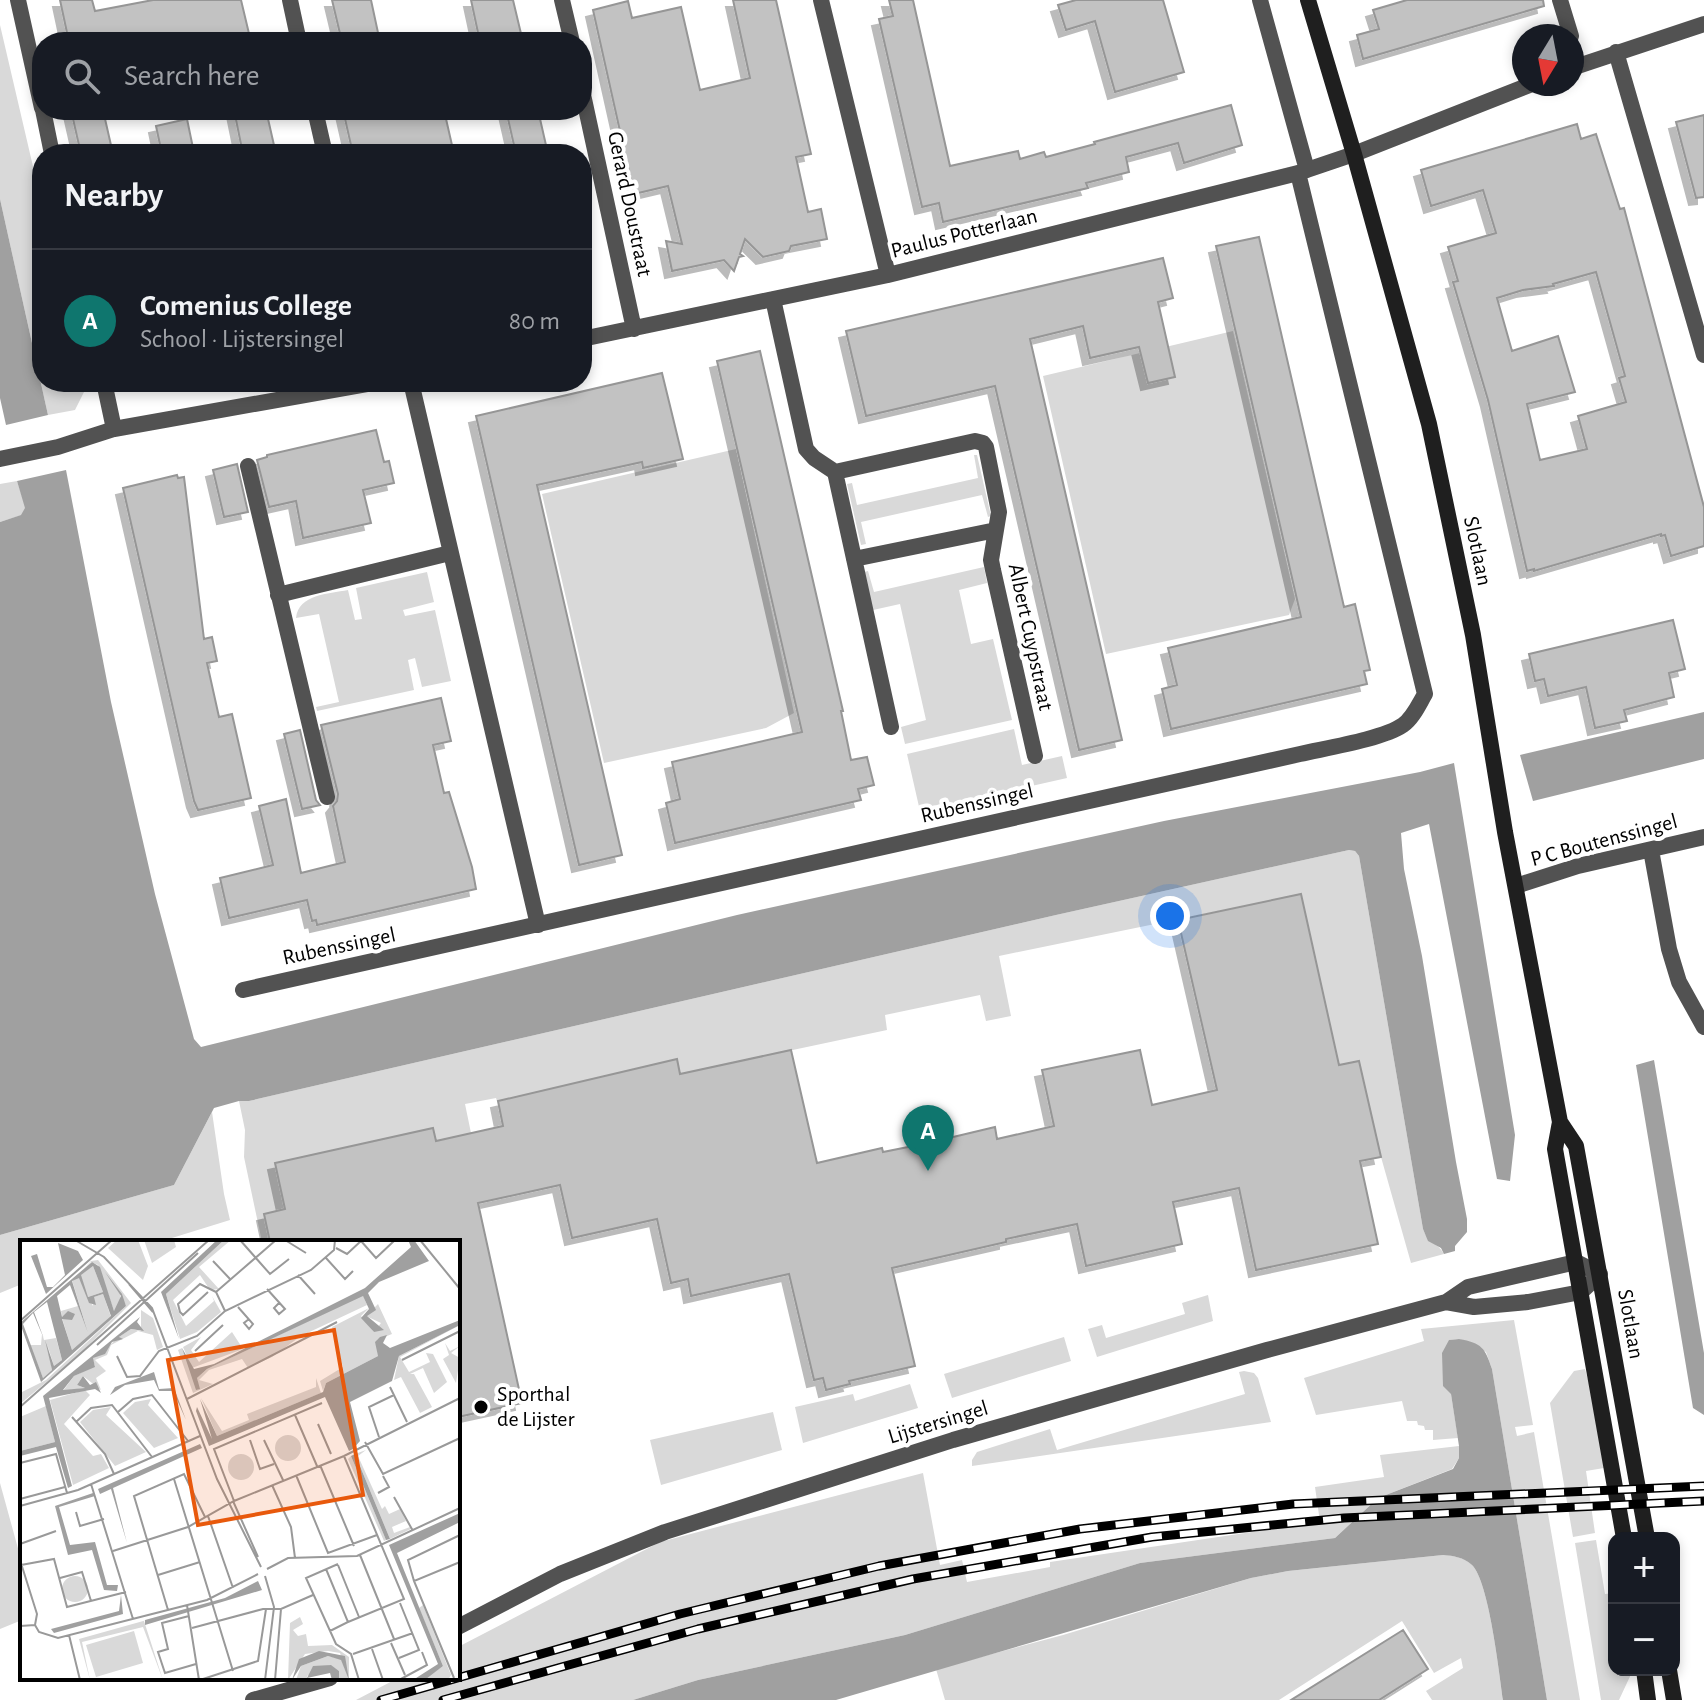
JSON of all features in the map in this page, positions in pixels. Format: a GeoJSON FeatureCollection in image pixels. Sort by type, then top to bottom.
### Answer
{"type":"FeatureCollection","features":[{"type":"Feature","properties":{"kind":"street"},"geometry":{"type":"LineString","coordinates":[[18,0],[32,64]]}},
{"type":"Feature","properties":{"kind":"street"},"geometry":{"type":"LineString","coordinates":[[290,0],[297,32]]}},
{"type":"Feature","properties":{"kind":"street"},"geometry":{"type":"LineString","coordinates":[[562,0],[570,32]]}},
{"type":"Feature","properties":{"kind":"street"},"geometry":{"type":"LineString","coordinates":[[821,0],[888,275]]}},
{"type":"Feature","properties":{"kind":"street"},"geometry":{"type":"LineString","coordinates":[[1260,0],[1302,172]]}},
{"type":"Feature","properties":{"kind":"street","name":"Slotlaan"},"geometry":{"type":"LineString","coordinates":[[1308,0],[1429,424],[1473,635],[1560,1122],[1555,1149],[1623,1532]]}},
{"type":"Feature","properties":{"kind":"street"},"geometry":{"type":"LineString","coordinates":[[1560,0],[1567,24]]}},
{"type":"Feature","properties":{"kind":"street"},"geometry":{"type":"LineString","coordinates":[[1584,64],[1704,24]]}},
{"type":"Feature","properties":{"kind":"street"},"geometry":{"type":"LineString","coordinates":[[1616,52],[1704,355]]}},
{"type":"Feature","properties":{"kind":"street","name":"Paulus Potterlaan"},"geometry":{"type":"LineString","coordinates":[[592,337],[888,275],[1302,172],[1512,92]]}},
{"type":"Feature","properties":{"kind":"street"},"geometry":{"type":"LineString","coordinates":[[44,120],[50,144]]}},
{"type":"Feature","properties":{"kind":"street"},"geometry":{"type":"LineString","coordinates":[[317,120],[323,144]]}},
{"type":"Feature","properties":{"kind":"street","name":"Gerard Doustraat"},"geometry":{"type":"LineString","coordinates":[[589,120],[634,329]]}},
{"type":"Feature","properties":{"kind":"street","name":"Rubenssingel"},"geometry":{"type":"LineString","coordinates":[[243,990],[1300,754],[1384,734],[1404,724],[1425,694],[1302,172]]}},
{"type":"Feature","properties":{"kind":"street"},"geometry":{"type":"LineString","coordinates":[[773,299],[806,449],[835,472],[891,727]]}},
{"type":"Feature","properties":{"kind":"street"},"geometry":{"type":"LineString","coordinates":[[106,392],[114,429]]}},
{"type":"Feature","properties":{"kind":"street"},"geometry":{"type":"LineString","coordinates":[[6,457],[58,447],[114,429],[321,392]]}},
{"type":"Feature","properties":{"kind":"street"},"geometry":{"type":"LineString","coordinates":[[413,392],[538,925]]}},
{"type":"Feature","properties":{"kind":"street","name":"Albert Cuypstraat"},"geometry":{"type":"LineString","coordinates":[[835,472],[979,441],[986,447],[999,512],[991,560],[1035,756]]}},
{"type":"Feature","properties":{"kind":"street"},"geometry":{"type":"LineString","coordinates":[[248,466],[327,797]]}},
{"type":"Feature","properties":{"kind":"street"},"geometry":{"type":"LineString","coordinates":[[854,559],[996,530]]}},
{"type":"Feature","properties":{"kind":"street"},"geometry":{"type":"LineString","coordinates":[[278,595],[450,553]]}},
{"type":"Feature","properties":{"kind":"street","name":"P C Boutenssingel"},"geometry":{"type":"LineString","coordinates":[[1516,886],[1578,866],[1704,837]]}},
{"type":"Feature","properties":{"kind":"street"},"geometry":{"type":"LineString","coordinates":[[1651,850],[1672,960],[1679,982],[1704,1027]]}},
{"type":"Feature","properties":{"kind":"street","name":"Slotlaan"},"geometry":{"type":"LineString","coordinates":[[1560,1122],[1576,1146],[1646,1532]]}},
{"type":"Feature","properties":{"kind":"street"},"geometry":{"type":"LineString","coordinates":[[1576,1262],[1600,1274],[1581,1292]]}},
{"type":"Feature","properties":{"kind":"street","name":"Lijstersingel"},"geometry":{"type":"LineString","coordinates":[[460,1626],[560,1574],[665,1532],[953,1440],[1446,1302],[1468,1287],[1576,1262]]}},
{"type":"Feature","properties":{"kind":"street","name":"Lijstersingel"},"geometry":{"type":"LineString","coordinates":[[1446,1302],[1474,1307],[1528,1302],[1581,1292]]}},
{"type":"Feature","properties":{"kind":"street"},"geometry":{"type":"LineString","coordinates":[[1645,1676],[1648,1700]]}},
{"type":"Feature","properties":{"kind":"street"},"geometry":{"type":"LineString","coordinates":[[1670,1676],[1674,1700]]}},
{"type":"Feature","properties":{"kind":"street"},"geometry":{"type":"LineString","coordinates":[[253,1700],[323,1680]]}},
{"type":"Feature","properties":{"kind":"shaded area"},"geometry":{"type":"Polygon","coordinates":[[[0,25],[32,162],[32,343],[0,199],[0,25]]]}},
{"type":"Feature","properties":{"kind":"shaded area"},"geometry":{"type":"Polygon","coordinates":[[[0,199],[32,343],[32,392],[43,392],[48,415],[6,425],[0,398],[0,199]]]}},
{"type":"Feature","properties":{"kind":"shaded area"},"geometry":{"type":"Polygon","coordinates":[[[1233,331],[1295,599],[1289,615],[1106,654],[1043,376],[1233,331]]]}},
{"type":"Feature","properties":{"kind":"shaded area"},"geometry":{"type":"Polygon","coordinates":[[[43,392],[84,392],[75,410],[48,415],[43,392]]]}},
{"type":"Feature","properties":{"kind":"shaded area"},"geometry":{"type":"Polygon","coordinates":[[[736,449],[794,713],[766,728],[604,763],[542,494],[736,449]]]}},
{"type":"Feature","properties":{"kind":"shaded area"},"geometry":{"type":"Polygon","coordinates":[[[974,455],[977,455],[991,516],[988,517],[982,495],[861,522],[866,544],[861,545],[847,484],[852,483],[857,505],[978,478],[974,455]]]}},
{"type":"Feature","properties":{"kind":"shaded area"},"geometry":{"type":"Polygon","coordinates":[[[66,470],[111,702],[155,894],[194,1039],[201,1047],[737,915],[1164,821],[1454,763],[1515,1135],[1510,1181],[1497,1179],[1429,824],[1401,833],[1404,869],[1467,1219],[1467,1232],[1455,1246],[1455,1251],[1444,1254],[1441,1248],[1428,1241],[1423,1229],[1359,856],[1349,850],[214,1108],[174,1185],[0,1235],[0,522],[21,515],[25,508],[17,481],[66,470]]]}},
{"type":"Feature","properties":{"kind":"shaded area"},"geometry":{"type":"Polygon","coordinates":[[[17,481],[26,508],[22,515],[0,522],[0,484],[17,481]]]}},
{"type":"Feature","properties":{"kind":"shaded area"},"geometry":{"type":"Polygon","coordinates":[[[984,567],[987,583],[959,590],[971,644],[993,639],[1012,720],[905,744],[901,727],[926,720],[900,604],[873,610],[864,572],[868,571],[874,592],[984,567]]]}},
{"type":"Feature","properties":{"kind":"shaded area"},"geometry":{"type":"Polygon","coordinates":[[[427,572],[434,602],[403,610],[405,616],[435,610],[451,681],[422,687],[415,658],[408,660],[414,690],[317,711],[316,707],[339,702],[319,614],[296,618],[298,610],[316,596],[348,590],[355,620],[362,619],[356,588],[427,572]]]}},
{"type":"Feature","properties":{"kind":"shaded area"},"geometry":{"type":"Polygon","coordinates":[[[1704,712],[1704,759],[1533,801],[1520,755],[1704,712]]]}},
{"type":"Feature","properties":{"kind":"shaded area"},"geometry":{"type":"Polygon","coordinates":[[[1014,729],[1022,765],[1062,756],[1067,778],[920,811],[907,754],[1014,729]]]}},
{"type":"Feature","properties":{"kind":"shaded area"},"geometry":{"type":"Polygon","coordinates":[[[1355,851],[1359,856],[1423,1229],[1444,1254],[1411,1263],[1381,1157],[1359,1061],[1339,1065],[1301,894],[999,956],[1011,1016],[986,1021],[980,995],[885,1015],[887,1030],[680,1074],[676,1059],[497,1101],[496,1098],[465,1104],[471,1133],[436,1141],[432,1128],[276,1163],[285,1209],[264,1214],[270,1240],[262,1240],[244,1157],[245,1130],[239,1101],[1056,915],[1355,851]]]}},
{"type":"Feature","properties":{"kind":"shaded area"},"geometry":{"type":"Polygon","coordinates":[[[1654,1060],[1704,1353],[1704,1415],[1693,1408],[1636,1065],[1654,1060]]]}},
{"type":"Feature","properties":{"kind":"shaded area"},"geometry":{"type":"Polygon","coordinates":[[[212,1112],[230,1220],[165,1240],[20,1240],[20,1285],[0,1293],[0,1235],[174,1185],[212,1112]]]}},
{"type":"Feature","properties":{"kind":"shaded area"},"geometry":{"type":"Polygon","coordinates":[[[1208,1295],[1213,1321],[1097,1357],[1088,1329],[1102,1325],[1106,1338],[1185,1314],[1182,1303],[1208,1295]]]}},
{"type":"Feature","properties":{"kind":"shaded area"},"geometry":{"type":"Polygon","coordinates":[[[1514,1320],[1533,1425],[1515,1427],[1517,1436],[1534,1432],[1580,1700],[1547,1700],[1492,1369],[1486,1352],[1459,1339],[1449,1340],[1451,1394],[1458,1438],[1433,1440],[1433,1430],[1425,1430],[1417,1421],[1407,1421],[1402,1401],[1316,1415],[1304,1378],[1424,1341],[1421,1329],[1514,1320]]]}},
{"type":"Feature","properties":{"kind":"shaded area"},"geometry":{"type":"Polygon","coordinates":[[[1064,1337],[1071,1361],[952,1398],[944,1374],[1064,1337]]]}},
{"type":"Feature","properties":{"kind":"shaded area"},"geometry":{"type":"Polygon","coordinates":[[[1459,1339],[1482,1348],[1492,1369],[1547,1700],[1503,1700],[1492,1628],[1478,1575],[1465,1560],[1443,1555],[1288,1571],[1251,1578],[836,1700],[633,1700],[698,1680],[905,1635],[1140,1563],[1335,1538],[1378,1498],[1453,1469],[1459,1458],[1459,1446],[1451,1394],[1443,1386],[1442,1353],[1449,1340],[1459,1339]]]}},
{"type":"Feature","properties":{"kind":"shaded area"},"geometry":{"type":"Polygon","coordinates":[[[1585,1369],[1604,1468],[1586,1471],[1595,1533],[1573,1537],[1550,1403],[1574,1371],[1585,1369]]]}},
{"type":"Feature","properties":{"kind":"shaded area"},"geometry":{"type":"Polygon","coordinates":[[[1239,1372],[1254,1373],[1258,1378],[1271,1422],[972,1466],[977,1452],[1050,1429],[1057,1450],[1245,1394],[1239,1372]]]}},
{"type":"Feature","properties":{"kind":"shaded area"},"geometry":{"type":"Polygon","coordinates":[[[910,1384],[918,1408],[803,1443],[795,1407],[853,1394],[855,1401],[910,1384]]]}},
{"type":"Feature","properties":{"kind":"shaded area"},"geometry":{"type":"Polygon","coordinates":[[[773,1412],[782,1450],[661,1485],[650,1440],[773,1412]]]}},
{"type":"Feature","properties":{"kind":"shaded area"},"geometry":{"type":"Polygon","coordinates":[[[1459,1446],[1459,1458],[1452,1469],[1378,1498],[1335,1538],[1140,1563],[905,1635],[698,1680],[633,1700],[356,1700],[394,1680],[460,1680],[460,1646],[660,1542],[923,1473],[940,1565],[962,1560],[967,1582],[1050,1567],[1050,1562],[1320,1522],[1315,1487],[1384,1477],[1380,1455],[1459,1446]]]}},
{"type":"Feature","properties":{"kind":"shaded area"},"geometry":{"type":"Polygon","coordinates":[[[0,1483],[20,1556],[20,1621],[0,1629],[0,1483]]]}},
{"type":"Feature","properties":{"kind":"shaded area"},"geometry":{"type":"Polygon","coordinates":[[[1596,1540],[1605,1594],[1608,1594],[1608,1676],[1630,1676],[1619,1700],[1601,1700],[1575,1543],[1596,1540]]]}},
{"type":"Feature","properties":{"kind":"shaded area"},"geometry":{"type":"Polygon","coordinates":[[[1443,1555],[1466,1560],[1478,1575],[1492,1628],[1503,1700],[1432,1700],[1426,1691],[1463,1668],[1461,1658],[1434,1673],[1402,1621],[1279,1700],[945,1700],[936,1669],[1063,1635],[1251,1578],[1288,1571],[1443,1555]]]}},
{"type":"Feature","properties":{"kind":"building"},"geometry":{"type":"Polygon","coordinates":[[[60,0],[92,0],[95,11],[153,0],[241,0],[249,32],[67,32],[60,0]]]}},
{"type":"Feature","properties":{"kind":"building"},"geometry":{"type":"Polygon","coordinates":[[[332,0],[371,0],[378,32],[340,32],[332,0]]]}},
{"type":"Feature","properties":{"kind":"building"},"geometry":{"type":"Polygon","coordinates":[[[471,0],[513,0],[521,32],[478,32],[471,0]]]}},
{"type":"Feature","properties":{"kind":"building"},"geometry":{"type":"Polygon","coordinates":[[[733,0],[776,0],[811,154],[796,157],[808,212],[821,209],[827,239],[791,246],[789,251],[763,257],[745,239],[740,254],[743,256],[739,257],[734,271],[724,260],[672,271],[666,241],[682,244],[668,186],[634,194],[593,10],[628,1],[632,18],[681,7],[700,90],[750,78],[733,0]]]}},
{"type":"Feature","properties":{"kind":"building"},"geometry":{"type":"Polygon","coordinates":[[[889,0],[913,0],[950,166],[1018,151],[1020,159],[1044,152],[1046,157],[1231,105],[1242,145],[1184,163],[1178,143],[1126,157],[1129,172],[1086,183],[1088,188],[943,222],[939,203],[922,207],[879,19],[893,16],[889,0]]]}},
{"type":"Feature","properties":{"kind":"building"},"geometry":{"type":"Polygon","coordinates":[[[1076,0],[1163,0],[1184,72],[1115,92],[1095,21],[1066,30],[1058,5],[1076,0]]]}},
{"type":"Feature","properties":{"kind":"building"},"geometry":{"type":"Polygon","coordinates":[[[1407,0],[1543,0],[1544,6],[1363,59],[1357,35],[1379,29],[1373,10],[1407,0]]]}},
{"type":"Feature","properties":{"kind":"building"},"geometry":{"type":"Polygon","coordinates":[[[1704,115],[1704,197],[1696,198],[1676,122],[1704,115]]]}},
{"type":"Feature","properties":{"kind":"building"},"geometry":{"type":"Polygon","coordinates":[[[73,120],[105,120],[111,144],[79,144],[73,120]]]}},
{"type":"Feature","properties":{"kind":"building"},"geometry":{"type":"Polygon","coordinates":[[[187,120],[192,144],[160,144],[156,126],[187,120]]]}},
{"type":"Feature","properties":{"kind":"building"},"geometry":{"type":"Polygon","coordinates":[[[236,120],[268,120],[274,144],[241,144],[236,120]]]}},
{"type":"Feature","properties":{"kind":"building"},"geometry":{"type":"Polygon","coordinates":[[[345,120],[446,120],[452,144],[351,144],[345,120]]]}},
{"type":"Feature","properties":{"kind":"building"},"geometry":{"type":"Polygon","coordinates":[[[508,120],[540,120],[546,144],[514,144],[508,120]]]}},
{"type":"Feature","properties":{"kind":"building"},"geometry":{"type":"Polygon","coordinates":[[[1577,124],[1581,139],[1596,134],[1620,209],[1624,208],[1704,507],[1704,546],[1671,556],[1665,535],[1661,534],[1527,571],[1488,400],[1453,282],[1458,281],[1448,247],[1496,233],[1483,190],[1431,206],[1421,170],[1577,124]],[[1596,272],[1554,286],[1523,290],[1497,298],[1512,351],[1558,336],[1575,392],[1527,404],[1540,460],[1587,449],[1578,416],[1626,402],[1619,378],[1625,376],[1596,272]]]}},
{"type":"Feature","properties":{"kind":"building"},"geometry":{"type":"Polygon","coordinates":[[[1259,237],[1344,607],[1355,604],[1370,670],[1364,671],[1367,684],[1171,729],[1162,689],[1177,685],[1168,648],[1301,617],[1216,246],[1259,237]]]}},
{"type":"Feature","properties":{"kind":"building"},"geometry":{"type":"Polygon","coordinates":[[[1163,258],[1173,298],[1158,302],[1175,377],[1148,383],[1139,347],[1090,358],[1083,326],[1030,339],[1122,740],[1079,750],[995,386],[866,416],[846,331],[1163,258]]]}},
{"type":"Feature","properties":{"kind":"building"},"geometry":{"type":"Polygon","coordinates":[[[760,351],[843,711],[851,760],[867,757],[874,785],[858,789],[861,800],[675,843],[666,803],[680,799],[672,762],[802,732],[717,361],[760,351]]]}},
{"type":"Feature","properties":{"kind":"building"},"geometry":{"type":"Polygon","coordinates":[[[662,373],[683,459],[643,468],[642,462],[537,485],[622,855],[579,865],[476,416],[580,392],[592,392],[592,389],[662,373]]]}},
{"type":"Feature","properties":{"kind":"building"},"geometry":{"type":"Polygon","coordinates":[[[376,430],[384,462],[389,461],[394,483],[363,490],[371,523],[303,538],[296,501],[269,507],[257,460],[267,455],[376,430]]]}},
{"type":"Feature","properties":{"kind":"building"},"geometry":{"type":"Polygon","coordinates":[[[237,464],[248,512],[224,517],[213,470],[237,464]]]}},
{"type":"Feature","properties":{"kind":"building"},"geometry":{"type":"Polygon","coordinates":[[[177,475],[178,478],[184,477],[204,639],[212,637],[217,661],[207,663],[219,717],[232,714],[251,798],[198,810],[123,488],[177,475]]]}},
{"type":"Feature","properties":{"kind":"building"},"geometry":{"type":"Polygon","coordinates":[[[1673,620],[1685,669],[1669,673],[1674,697],[1624,710],[1627,721],[1595,728],[1586,687],[1548,696],[1544,679],[1535,681],[1529,654],[1673,620]]]}},
{"type":"Feature","properties":{"kind":"building"},"geometry":{"type":"Polygon","coordinates":[[[441,698],[451,741],[433,745],[444,793],[449,792],[476,889],[317,925],[316,920],[312,921],[307,900],[229,918],[220,878],[273,865],[259,806],[286,799],[301,873],[345,862],[333,806],[338,794],[321,725],[441,698]]]}},
{"type":"Feature","properties":{"kind":"building"},"geometry":{"type":"Polygon","coordinates":[[[300,730],[316,800],[320,805],[302,809],[284,734],[300,730]]]}},
{"type":"Feature","properties":{"kind":"building"},"geometry":{"type":"Polygon","coordinates":[[[1301,894],[1339,1065],[1359,1061],[1381,1157],[1360,1161],[1378,1244],[1256,1270],[1239,1188],[1173,1202],[1182,1244],[1086,1266],[1077,1224],[892,1268],[915,1366],[849,1381],[850,1384],[826,1390],[823,1378],[814,1380],[789,1274],[691,1296],[688,1279],[671,1283],[657,1219],[572,1238],[560,1185],[478,1203],[522,1403],[460,1417],[460,1240],[270,1240],[264,1214],[285,1209],[275,1163],[433,1128],[436,1141],[503,1126],[498,1101],[677,1059],[680,1074],[791,1050],[817,1163],[882,1148],[883,1152],[928,1143],[995,1127],[997,1139],[1054,1126],[1042,1070],[1140,1050],[1152,1105],[1217,1090],[1178,920],[1301,894]]]}},
{"type":"Feature","properties":{"kind":"building"},"geometry":{"type":"Polygon","coordinates":[[[1403,1630],[1428,1669],[1379,1700],[1291,1700],[1403,1630]]]}},
{"type":"Feature","properties":{"kind":"railway"},"geometry":{"type":"LineString","coordinates":[[460,1677],[680,1614],[879,1566],[1080,1529],[1293,1504],[1704,1486]]}},
{"type":"Feature","properties":{"kind":"railway"},"geometry":{"type":"LineString","coordinates":[[443,1700],[698,1629],[913,1579],[1152,1537],[1344,1518],[1704,1501]]}},
{"type":"Feature","properties":{"kind":"railway"},"geometry":{"type":"LineString","coordinates":[[381,1700],[451,1680]]}},
{"type":"Feature","properties":{"kind":"place","name":"Comenius College"},"geometry":{"type":"Point","coordinates":[928,1171]}},
{"type":"Feature","properties":{"kind":"place","name":"Sporthal de Lijster"},"geometry":{"type":"Point","coordinates":[481,1407]}}]}
